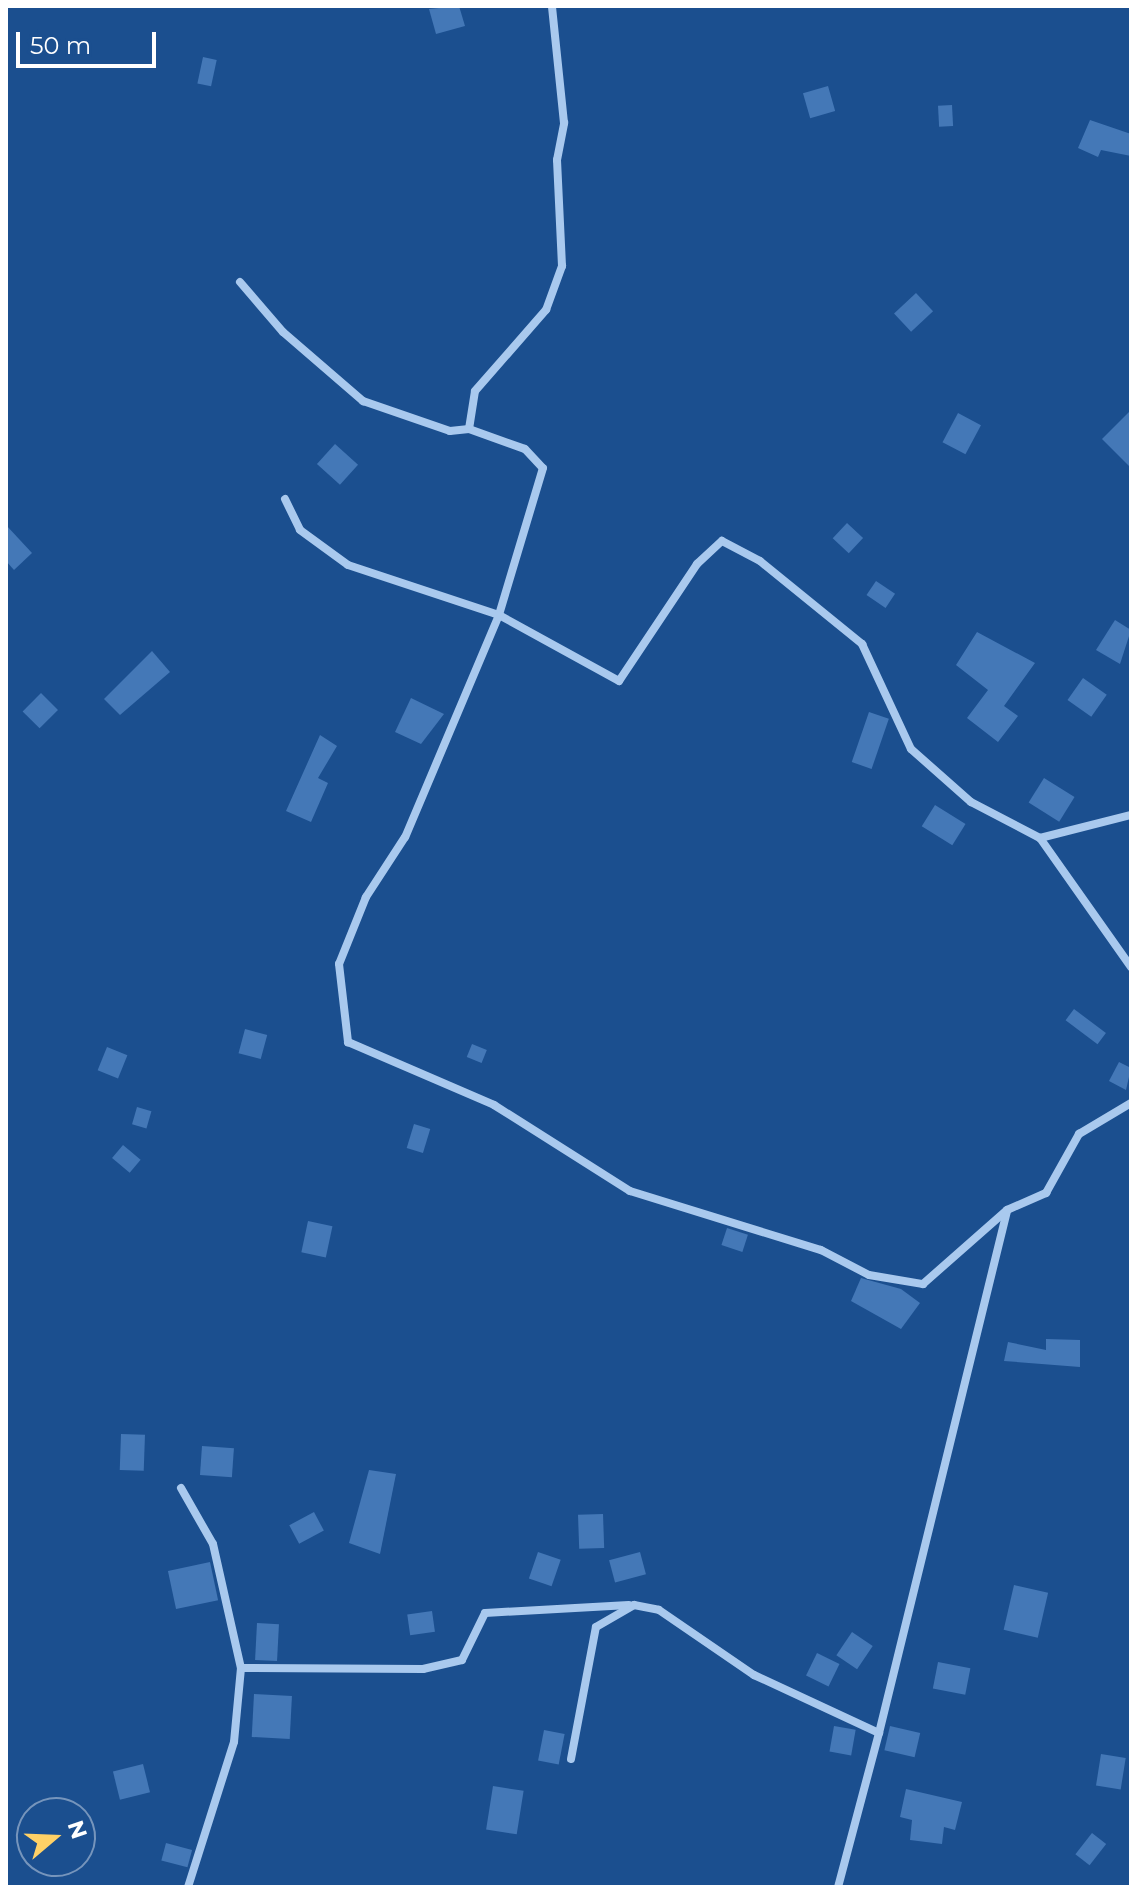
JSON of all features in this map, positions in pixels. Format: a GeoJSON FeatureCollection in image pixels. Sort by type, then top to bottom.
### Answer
{"type":"FeatureCollection","features":[{"type":"Feature","properties":{"kind":"street"},"geometry":{"type":"LineString","coordinates":[[469,429],[475,391],[546,310],[562,266],[557,160],[564,123],[552,6]]}},
{"type":"Feature","properties":{"kind":"street"},"geometry":{"type":"LineString","coordinates":[[240,282],[283,332],[363,401],[450,431],[469,429],[525,449],[543,468],[499,615],[405,837],[366,897],[339,964],[348,1042],[494,1105],[630,1191],[821,1250],[869,1275],[923,1284],[1007,1210],[1046,1193],[1079,1134],[1131,1103]]}},
{"type":"Feature","properties":{"kind":"street"},"geometry":{"type":"LineString","coordinates":[[285,499],[300,530],[348,565],[499,615],[619,681],[697,564],[722,541],[760,561],[862,644],[886,682],[893,718],[943,780],[1040,838],[1131,967]]}},
{"type":"Feature","properties":{"kind":"street"},"geometry":{"type":"LineString","coordinates":[[1040,838],[1131,815]]}},
{"type":"Feature","properties":{"kind":"street"},"geometry":{"type":"LineString","coordinates":[[838,1887],[879,1733],[1007,1210]]}},
{"type":"Feature","properties":{"kind":"street"},"geometry":{"type":"LineString","coordinates":[[181,1488],[213,1544],[241,1668],[234,1742],[188,1887]]}},
{"type":"Feature","properties":{"kind":"street"},"geometry":{"type":"LineString","coordinates":[[241,1668],[423,1669],[462,1660],[485,1613],[634,1605],[659,1610],[754,1675],[879,1733]]}},
{"type":"Feature","properties":{"kind":"street"},"geometry":{"type":"LineString","coordinates":[[571,1759],[596,1627],[634,1605]]}},
{"type":"Feature","properties":{"kind":"building"},"geometry":{"type":"Polygon","coordinates":[[[459,6],[465,26],[436,34],[429,9],[459,6]]]}},
{"type":"Feature","properties":{"kind":"building"},"geometry":{"type":"Polygon","coordinates":[[[203,57],[217,60],[211,86],[197,83],[203,57]]]}},
{"type":"Feature","properties":{"kind":"building"},"geometry":{"type":"Polygon","coordinates":[[[828,86],[835,111],[810,118],[803,93],[828,86]]]}},
{"type":"Feature","properties":{"kind":"building"},"geometry":{"type":"Polygon","coordinates":[[[952,105],[953,126],[939,127],[938,106],[952,105]]]}},
{"type":"Feature","properties":{"kind":"building"},"geometry":{"type":"Polygon","coordinates":[[[1090,120],[1131,134],[1131,156],[1101,150],[1098,157],[1078,148],[1090,120]]]}},
{"type":"Feature","properties":{"kind":"building"},"geometry":{"type":"Polygon","coordinates":[[[916,293],[933,311],[911,332],[894,313],[916,293]]]}},
{"type":"Feature","properties":{"kind":"building"},"geometry":{"type":"Polygon","coordinates":[[[1131,410],[1131,468],[1102,439],[1131,410]]]}},
{"type":"Feature","properties":{"kind":"building"},"geometry":{"type":"Polygon","coordinates":[[[958,413],[981,425],[965,454],[943,442],[958,413]]]}},
{"type":"Feature","properties":{"kind":"building"},"geometry":{"type":"Polygon","coordinates":[[[335,444],[358,465],[340,485],[317,464],[335,444]]]}},
{"type":"Feature","properties":{"kind":"building"},"geometry":{"type":"Polygon","coordinates":[[[847,523],[863,538],[849,553],[833,538],[847,523]]]}},
{"type":"Feature","properties":{"kind":"building"},"geometry":{"type":"Polygon","coordinates":[[[6,525],[32,553],[14,570],[6,561],[6,525]]]}},
{"type":"Feature","properties":{"kind":"building"},"geometry":{"type":"Polygon","coordinates":[[[876,581],[895,594],[886,608],[866,595],[876,581]]]}},
{"type":"Feature","properties":{"kind":"building"},"geometry":{"type":"Polygon","coordinates":[[[1115,620],[1131,630],[1120,664],[1096,650],[1115,620]]]}},
{"type":"Feature","properties":{"kind":"building"},"geometry":{"type":"Polygon","coordinates":[[[977,632],[1035,663],[1004,706],[1018,716],[998,742],[967,718],[988,690],[956,665],[977,632]]]}},
{"type":"Feature","properties":{"kind":"building"},"geometry":{"type":"Polygon","coordinates":[[[152,651],[170,672],[120,715],[104,699],[152,651]]]}},
{"type":"Feature","properties":{"kind":"building"},"geometry":{"type":"Polygon","coordinates":[[[1083,678],[1107,695],[1091,717],[1068,700],[1083,678]]]}},
{"type":"Feature","properties":{"kind":"building"},"geometry":{"type":"Polygon","coordinates":[[[41,693],[58,710],[40,728],[23,711],[41,693]]]}},
{"type":"Feature","properties":{"kind":"building"},"geometry":{"type":"Polygon","coordinates":[[[411,698],[444,714],[421,744],[395,732],[411,698]]]}},
{"type":"Feature","properties":{"kind":"building"},"geometry":{"type":"Polygon","coordinates":[[[869,712],[889,719],[872,769],[852,762],[869,712]]]}},
{"type":"Feature","properties":{"kind":"building"},"geometry":{"type":"Polygon","coordinates":[[[320,735],[337,746],[318,778],[328,783],[311,822],[286,811],[320,735]]]}},
{"type":"Feature","properties":{"kind":"building"},"geometry":{"type":"Polygon","coordinates":[[[1044,778],[1075,797],[1059,822],[1029,803],[1044,778]]]}},
{"type":"Feature","properties":{"kind":"building"},"geometry":{"type":"Polygon","coordinates":[[[935,805],[966,824],[952,845],[922,826],[935,805]]]}},
{"type":"Feature","properties":{"kind":"building"},"geometry":{"type":"Polygon","coordinates":[[[1074,1009],[1106,1033],[1098,1044],[1066,1020],[1074,1009]]]}},
{"type":"Feature","properties":{"kind":"building"},"geometry":{"type":"Polygon","coordinates":[[[245,1029],[267,1035],[261,1059],[239,1053],[245,1029]]]}},
{"type":"Feature","properties":{"kind":"building"},"geometry":{"type":"Polygon","coordinates":[[[472,1044],[487,1050],[482,1063],[467,1057],[472,1044]]]}},
{"type":"Feature","properties":{"kind":"building"},"geometry":{"type":"Polygon","coordinates":[[[107,1047],[127,1055],[118,1078],[98,1070],[107,1047]]]}},
{"type":"Feature","properties":{"kind":"building"},"geometry":{"type":"Polygon","coordinates":[[[1119,1062],[1131,1068],[1126,1090],[1109,1081],[1119,1062]]]}},
{"type":"Feature","properties":{"kind":"building"},"geometry":{"type":"Polygon","coordinates":[[[137,1107],[151,1111],[146,1128],[132,1124],[137,1107]]]}},
{"type":"Feature","properties":{"kind":"building"},"geometry":{"type":"Polygon","coordinates":[[[414,1124],[430,1129],[423,1153],[407,1148],[414,1124]]]}},
{"type":"Feature","properties":{"kind":"building"},"geometry":{"type":"Polygon","coordinates":[[[123,1145],[141,1160],[130,1173],[112,1158],[123,1145]]]}},
{"type":"Feature","properties":{"kind":"building"},"geometry":{"type":"Polygon","coordinates":[[[308,1221],[332,1226],[326,1257],[301,1252],[308,1221]]]}},
{"type":"Feature","properties":{"kind":"building"},"geometry":{"type":"Polygon","coordinates":[[[727,1228],[748,1235],[742,1252],[721,1245],[727,1228]]]}},
{"type":"Feature","properties":{"kind":"building"},"geometry":{"type":"Polygon","coordinates":[[[861,1278],[901,1289],[920,1303],[901,1329],[851,1301],[861,1278]]]}},
{"type":"Feature","properties":{"kind":"building"},"geometry":{"type":"Polygon","coordinates":[[[1046,1339],[1080,1340],[1080,1367],[1004,1361],[1008,1342],[1046,1350],[1046,1339]]]}},
{"type":"Feature","properties":{"kind":"building"},"geometry":{"type":"Polygon","coordinates":[[[121,1434],[145,1435],[144,1471],[120,1470],[121,1434]]]}},
{"type":"Feature","properties":{"kind":"building"},"geometry":{"type":"Polygon","coordinates":[[[202,1446],[234,1448],[232,1477],[200,1475],[202,1446]]]}},
{"type":"Feature","properties":{"kind":"building"},"geometry":{"type":"Polygon","coordinates":[[[369,1470],[396,1474],[380,1554],[349,1543],[369,1470]]]}},
{"type":"Feature","properties":{"kind":"building"},"geometry":{"type":"Polygon","coordinates":[[[314,1512],[324,1531],[299,1544],[289,1525],[314,1512]]]}},
{"type":"Feature","properties":{"kind":"building"},"geometry":{"type":"Polygon","coordinates":[[[603,1514],[604,1548],[579,1549],[578,1515],[603,1514]]]}},
{"type":"Feature","properties":{"kind":"building"},"geometry":{"type":"Polygon","coordinates":[[[538,1552],[561,1560],[552,1586],[529,1578],[538,1552]]]}},
{"type":"Feature","properties":{"kind":"building"},"geometry":{"type":"Polygon","coordinates":[[[640,1552],[646,1574],[615,1582],[609,1560],[640,1552]]]}},
{"type":"Feature","properties":{"kind":"building"},"geometry":{"type":"Polygon","coordinates":[[[210,1562],[218,1600],[176,1609],[168,1571],[210,1562]]]}},
{"type":"Feature","properties":{"kind":"building"},"geometry":{"type":"Polygon","coordinates":[[[1014,1585],[1048,1593],[1038,1638],[1004,1630],[1014,1585]]]}},
{"type":"Feature","properties":{"kind":"building"},"geometry":{"type":"Polygon","coordinates":[[[432,1611],[435,1632],[410,1635],[407,1614],[432,1611]]]}},
{"type":"Feature","properties":{"kind":"building"},"geometry":{"type":"Polygon","coordinates":[[[257,1623],[279,1624],[277,1661],[255,1660],[257,1623]]]}},
{"type":"Feature","properties":{"kind":"building"},"geometry":{"type":"Polygon","coordinates":[[[852,1632],[873,1646],[857,1669],[836,1655],[852,1632]]]}},
{"type":"Feature","properties":{"kind":"building"},"geometry":{"type":"Polygon","coordinates":[[[817,1653],[839,1664],[829,1686],[806,1675],[817,1653]]]}},
{"type":"Feature","properties":{"kind":"building"},"geometry":{"type":"Polygon","coordinates":[[[938,1662],[970,1668],[965,1695],[933,1689],[938,1662]]]}},
{"type":"Feature","properties":{"kind":"building"},"geometry":{"type":"Polygon","coordinates":[[[254,1694],[292,1696],[290,1739],[252,1737],[254,1694]]]}},
{"type":"Feature","properties":{"kind":"building"},"geometry":{"type":"Polygon","coordinates":[[[834,1726],[856,1730],[851,1755],[829,1752],[834,1726]]]}},
{"type":"Feature","properties":{"kind":"building"},"geometry":{"type":"Polygon","coordinates":[[[890,1726],[920,1733],[915,1757],[884,1750],[890,1726]]]}},
{"type":"Feature","properties":{"kind":"building"},"geometry":{"type":"Polygon","coordinates":[[[544,1730],[565,1734],[559,1764],[538,1760],[544,1730]]]}},
{"type":"Feature","properties":{"kind":"building"},"geometry":{"type":"Polygon","coordinates":[[[1101,1754],[1126,1758],[1121,1790],[1096,1786],[1101,1754]]]}},
{"type":"Feature","properties":{"kind":"building"},"geometry":{"type":"Polygon","coordinates":[[[143,1764],[150,1792],[120,1800],[113,1771],[143,1764]]]}},
{"type":"Feature","properties":{"kind":"building"},"geometry":{"type":"Polygon","coordinates":[[[493,1786],[524,1791],[517,1834],[486,1829],[493,1786]]]}},
{"type":"Feature","properties":{"kind":"building"},"geometry":{"type":"Polygon","coordinates":[[[906,1789],[962,1802],[955,1830],[944,1827],[942,1844],[910,1840],[912,1820],[900,1817],[906,1789]]]}},
{"type":"Feature","properties":{"kind":"building"},"geometry":{"type":"Polygon","coordinates":[[[1092,1833],[1106,1844],[1090,1865],[1075,1854],[1092,1833]]]}},
{"type":"Feature","properties":{"kind":"building"},"geometry":{"type":"Polygon","coordinates":[[[166,1843],[192,1850],[187,1867],[161,1860],[166,1843]]]}}]}
